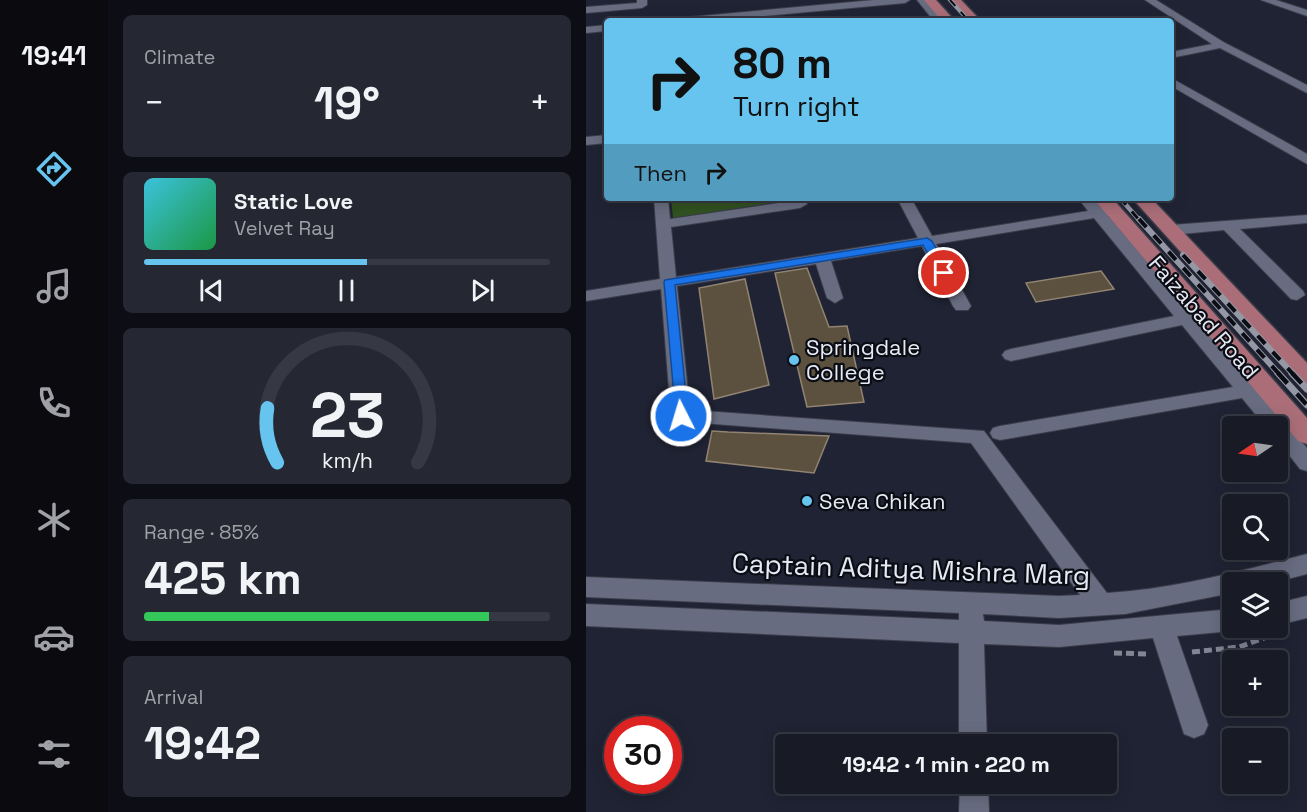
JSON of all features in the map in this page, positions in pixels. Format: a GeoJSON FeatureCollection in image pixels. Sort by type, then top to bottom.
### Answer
{"type":"FeatureCollection","features":[{"type":"Feature","properties":{"kind":"main road"},"geometry":{"type":"LineString","coordinates":[[930,0],[946,18]]}},
{"type":"Feature","properties":{"kind":"main road"},"geometry":{"type":"LineString","coordinates":[[955,0],[972,18]]}},
{"type":"Feature","properties":{"kind":"main road","name":"Faizabad Road"},"geometry":{"type":"LineString","coordinates":[[1144,201],[1306,378]]}},
{"type":"Feature","properties":{"kind":"main road","name":"Faizabad Road"},"geometry":{"type":"LineString","coordinates":[[1104,208],[1306,435]]}},
{"type":"Feature","properties":{"kind":"street"},"geometry":{"type":"LineString","coordinates":[[586,10],[642,5],[642,0]]}},
{"type":"Feature","properties":{"kind":"street"},"geometry":{"type":"LineString","coordinates":[[694,18],[720,13],[805,9],[845,3],[905,0]]}},
{"type":"Feature","properties":{"kind":"street"},"geometry":{"type":"LineString","coordinates":[[922,0],[937,18]]}},
{"type":"Feature","properties":{"kind":"street"},"geometry":{"type":"LineString","coordinates":[[1150,0],[1221,45],[1301,82],[1306,90]]}},
{"type":"Feature","properties":{"kind":"street"},"geometry":{"type":"LineString","coordinates":[[1266,0],[1306,13]]}},
{"type":"Feature","properties":{"kind":"street"},"geometry":{"type":"LineString","coordinates":[[805,9],[810,18]]}},
{"type":"Feature","properties":{"kind":"street"},"geometry":{"type":"LineString","coordinates":[[586,30],[604,28]]}},
{"type":"Feature","properties":{"kind":"street"},"geometry":{"type":"LineString","coordinates":[[1174,54],[1221,45]]}},
{"type":"Feature","properties":{"kind":"street"},"geometry":{"type":"LineString","coordinates":[[1174,83],[1306,160]]}},
{"type":"Feature","properties":{"kind":"street"},"geometry":{"type":"LineString","coordinates":[[586,141],[604,139]]}},
{"type":"Feature","properties":{"kind":"street"},"geometry":{"type":"LineString","coordinates":[[661,201],[681,416],[977,436],[1100,605]]}},
{"type":"Feature","properties":{"kind":"street"},"geometry":{"type":"LineString","coordinates":[[664,224],[800,204],[799,201]]}},
{"type":"Feature","properties":{"kind":"street"},"geometry":{"type":"LineString","coordinates":[[906,201],[962,306]]}},
{"type":"Feature","properties":{"kind":"street"},"geometry":{"type":"LineString","coordinates":[[1091,201],[1104,208],[1185,320],[1268,416]]}},
{"type":"Feature","properties":{"kind":"street"},"geometry":{"type":"LineString","coordinates":[[586,296],[927,241],[1104,208]]}},
{"type":"Feature","properties":{"kind":"street"},"geometry":{"type":"LineString","coordinates":[[1171,231],[1306,219]]}},
{"type":"Feature","properties":{"kind":"street"},"geometry":{"type":"LineString","coordinates":[[1228,226],[1297,295]]}},
{"type":"Feature","properties":{"kind":"street"},"geometry":{"type":"LineString","coordinates":[[822,258],[835,298]]}},
{"type":"Feature","properties":{"kind":"street"},"geometry":{"type":"LineString","coordinates":[[1011,355],[1185,320]]}},
{"type":"Feature","properties":{"kind":"street"},"geometry":{"type":"LineString","coordinates":[[1000,433],[1247,391]]}},
{"type":"Feature","properties":{"kind":"street"},"geometry":{"type":"LineString","coordinates":[[1288,441],[1306,463]]}},
{"type":"Feature","properties":{"kind":"street"},"geometry":{"type":"LineString","coordinates":[[1275,572],[1306,564]]}},
{"type":"Feature","properties":{"kind":"street","name":"Captain Aditya Mishra Marg"},"geometry":{"type":"LineString","coordinates":[[586,587],[1059,607],[1125,603],[1222,585]]}},
{"type":"Feature","properties":{"kind":"street"},"geometry":{"type":"LineString","coordinates":[[971,603],[973,734]]}},
{"type":"Feature","properties":{"kind":"street"},"geometry":{"type":"LineString","coordinates":[[1288,612],[1306,607]]}},
{"type":"Feature","properties":{"kind":"street"},"geometry":{"type":"LineString","coordinates":[[586,615],[1059,636],[1222,621]]}},
{"type":"Feature","properties":{"kind":"street"},"geometry":{"type":"LineString","coordinates":[[1161,626],[1194,725]]}},
{"type":"Feature","properties":{"kind":"street"},"geometry":{"type":"LineString","coordinates":[[974,794],[974,812]]}},
{"type":"Feature","properties":{"kind":"green space"},"geometry":{"type":"Polygon","coordinates":[[[671,201],[785,201],[673,218],[671,201]]]}},
{"type":"Feature","properties":{"kind":"building"},"geometry":{"type":"Polygon","coordinates":[[[807,268],[829,327],[847,326],[864,402],[807,407],[775,273],[807,268]]]}},
{"type":"Feature","properties":{"kind":"building"},"geometry":{"type":"Polygon","coordinates":[[[1101,271],[1114,289],[1036,302],[1026,283],[1101,271]]]}},
{"type":"Feature","properties":{"kind":"building"},"geometry":{"type":"Polygon","coordinates":[[[745,279],[769,385],[714,399],[699,288],[745,279]]]}},
{"type":"Feature","properties":{"kind":"building"},"geometry":{"type":"Polygon","coordinates":[[[712,431],[829,436],[814,473],[706,461],[712,431]]]}},
{"type":"Feature","properties":{"kind":"railway"},"geometry":{"type":"LineString","coordinates":[[950,0],[966,18]]}},
{"type":"Feature","properties":{"kind":"railway"},"geometry":{"type":"LineString","coordinates":[[1123,201],[1140,221]]}},
{"type":"Feature","properties":{"kind":"railway"},"geometry":{"type":"LineString","coordinates":[[1139,219],[1280,375]]}},
{"type":"Feature","properties":{"kind":"railway"},"geometry":{"type":"LineString","coordinates":[[1183,255],[1294,375]]}},
{"type":"Feature","properties":{"kind":"railway"},"geometry":{"type":"LineString","coordinates":[[1278,373],[1307,405]]}},
{"type":"Feature","properties":{"kind":"railway"},"geometry":{"type":"LineString","coordinates":[[1292,373],[1307,389]]}},
{"type":"Feature","properties":{"kind":"place","name":"Springdale College"},"geometry":{"type":"Point","coordinates":[794,360]}},
{"type":"Feature","properties":{"kind":"place","name":"Seva Chikan"},"geometry":{"type":"Point","coordinates":[807,501]}},
{"type":"Feature","properties":{"kind":"route"},"geometry":{"type":"LineString","coordinates":[[681,416],[669,282],[927,241],[944,273]]}}]}
